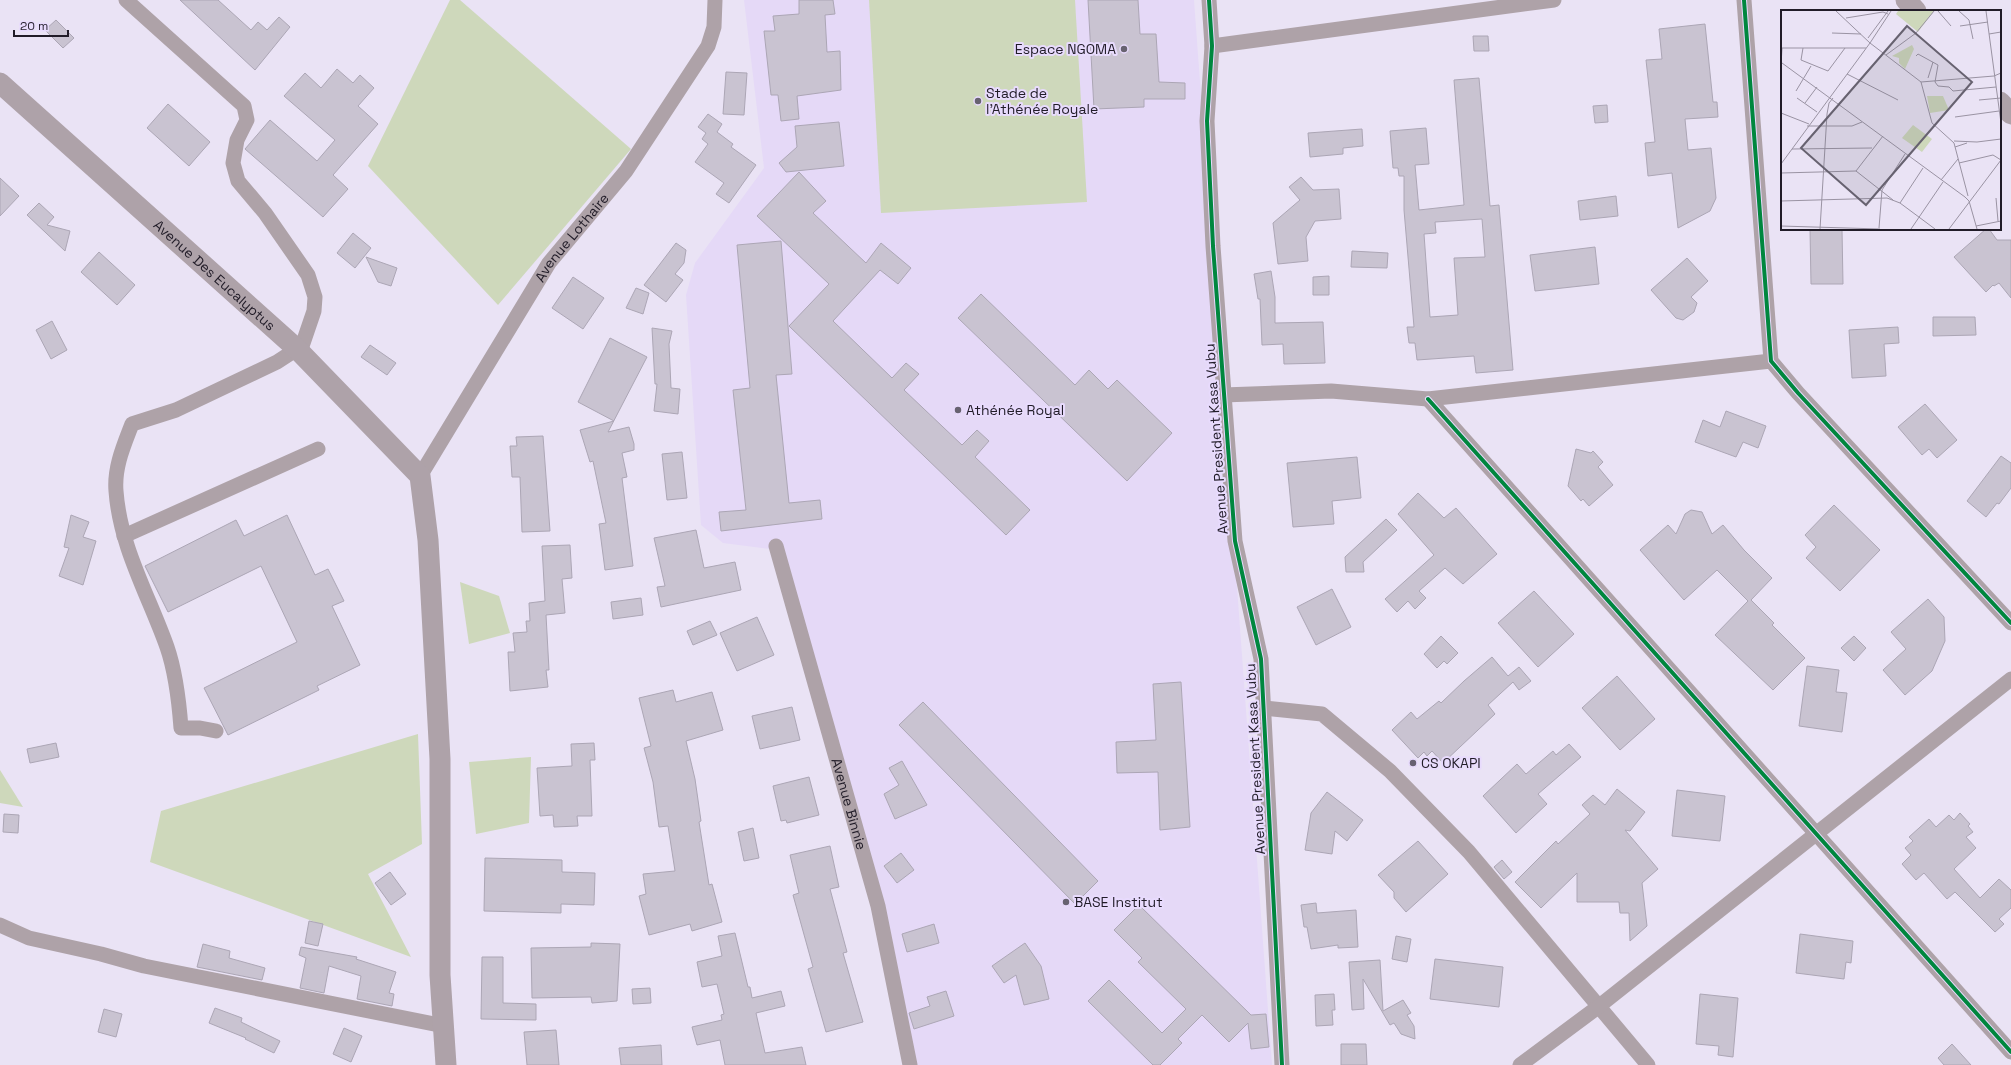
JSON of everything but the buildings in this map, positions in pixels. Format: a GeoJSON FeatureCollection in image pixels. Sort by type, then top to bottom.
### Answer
{"type":"FeatureCollection","features":[{"type":"Feature","properties":{"kind":"street"},"geometry":{"type":"LineString","coordinates":[[126,0],[244,106],[246,120],[237,140],[233,163],[238,181],[265,213],[308,275],[315,297],[314,311],[298,350],[277,362],[176,410],[132,424],[119,457],[116,491],[124,536],[138,578],[167,648],[179,698],[181,728],[200,728],[216,731]]}},
{"type":"Feature","properties":{"kind":"street","name":"Avenue Lothaire"},"geometry":{"type":"LineString","coordinates":[[420,476],[548,263],[626,171],[704,52],[714,27],[715,0]]}},
{"type":"Feature","properties":{"kind":"street","name":"Avenue President Kasa Vubu"},"geometry":{"type":"LineString","coordinates":[[1209,0],[1212,46],[1207,121],[1213,246],[1223,395],[1235,541],[1261,659],[1282,1065]]}},
{"type":"Feature","properties":{"kind":"street"},"geometry":{"type":"LineString","coordinates":[[1212,46],[1554,0]]}},
{"type":"Feature","properties":{"kind":"street"},"geometry":{"type":"LineString","coordinates":[[1744,0],[1771,361],[1798,393],[2011,623]]}},
{"type":"Feature","properties":{"kind":"street"},"geometry":{"type":"LineString","coordinates":[[1906,0],[1915,10]]}},
{"type":"Feature","properties":{"kind":"street","name":"Avenue Des Eucalyptus"},"geometry":{"type":"LineString","coordinates":[[0,83],[298,350],[420,476]]}},
{"type":"Feature","properties":{"kind":"street"},"geometry":{"type":"LineString","coordinates":[[2001,103],[2011,114]]}},
{"type":"Feature","properties":{"kind":"street"},"geometry":{"type":"LineString","coordinates":[[1223,395],[1331,391],[1428,399],[1771,361]]}},
{"type":"Feature","properties":{"kind":"street"},"geometry":{"type":"LineString","coordinates":[[1428,399],[2011,1052]]}},
{"type":"Feature","properties":{"kind":"street"},"geometry":{"type":"LineString","coordinates":[[124,536],[318,449]]}},
{"type":"Feature","properties":{"kind":"street"},"geometry":{"type":"LineString","coordinates":[[420,476],[428,540],[440,759],[440,975],[446,1065]]}},
{"type":"Feature","properties":{"kind":"street","name":"Avenue Binnie"},"geometry":{"type":"LineString","coordinates":[[776,546],[798,618],[878,906],[910,1065]]}},
{"type":"Feature","properties":{"kind":"street"},"geometry":{"type":"LineString","coordinates":[[1520,1065],[1598,1007],[2011,679]]}},
{"type":"Feature","properties":{"kind":"street"},"geometry":{"type":"LineString","coordinates":[[1264,708],[1322,714],[1390,771],[1469,852],[1648,1065]]}},
{"type":"Feature","properties":{"kind":"street"},"geometry":{"type":"LineString","coordinates":[[0,925],[29,938],[101,954],[144,966],[444,1026]]}},
{"type":"Feature","properties":{"kind":"shaded area"},"geometry":{"type":"Polygon","coordinates":[[[744,0],[1194,0],[1272,1065],[905,1065],[838,740],[777,550],[723,543],[701,525],[686,295],[695,263],[764,168],[744,0]]]}},
{"type":"Feature","properties":{"kind":"green space"},"geometry":{"type":"Polygon","coordinates":[[[450,0],[460,0],[631,149],[498,305],[368,166],[450,0]]]}},
{"type":"Feature","properties":{"kind":"green space","name":"Stade de l'Athénée Royale"},"geometry":{"type":"Polygon","coordinates":[[[869,0],[1075,0],[1087,202],[881,213],[869,0]]]}},
{"type":"Feature","properties":{"kind":"green space"},"geometry":{"type":"Polygon","coordinates":[[[460,582],[499,596],[510,633],[469,644],[460,582]]]}},
{"type":"Feature","properties":{"kind":"green space"},"geometry":{"type":"Polygon","coordinates":[[[418,734],[422,844],[368,874],[411,957],[150,862],[161,811],[418,734]]]}},
{"type":"Feature","properties":{"kind":"green space"},"geometry":{"type":"Polygon","coordinates":[[[531,757],[529,823],[476,834],[469,762],[531,757]]]}},
{"type":"Feature","properties":{"kind":"green space"},"geometry":{"type":"Polygon","coordinates":[[[0,770],[23,807],[0,803],[0,770]]]}},
{"type":"Feature","properties":{"kind":"cycle path"},"geometry":{"type":"LineString","coordinates":[[1209,0],[1212,46],[1207,121],[1213,246],[1235,541],[1261,659],[1282,1065]]}},
{"type":"Feature","properties":{"kind":"cycle path"},"geometry":{"type":"LineString","coordinates":[[1744,0],[1771,361],[1798,393],[2011,623]]}},
{"type":"Feature","properties":{"kind":"cycle path"},"geometry":{"type":"LineString","coordinates":[[1428,399],[2011,1052]]}},
{"type":"Feature","properties":{"kind":"place","name":"Espace NGOMA"},"geometry":{"type":"Point","coordinates":[1124,49]}},
{"type":"Feature","properties":{"kind":"place","name":"Stade de l'Athénée Royale"},"geometry":{"type":"Point","coordinates":[978,101]}},
{"type":"Feature","properties":{"kind":"place","name":"Athénée Royal"},"geometry":{"type":"Point","coordinates":[958,410]}},
{"type":"Feature","properties":{"kind":"place","name":"CS OKAPI"},"geometry":{"type":"Point","coordinates":[1413,763]}},
{"type":"Feature","properties":{"kind":"place","name":"BASE Institut"},"geometry":{"type":"Point","coordinates":[1066,902]}}]}
